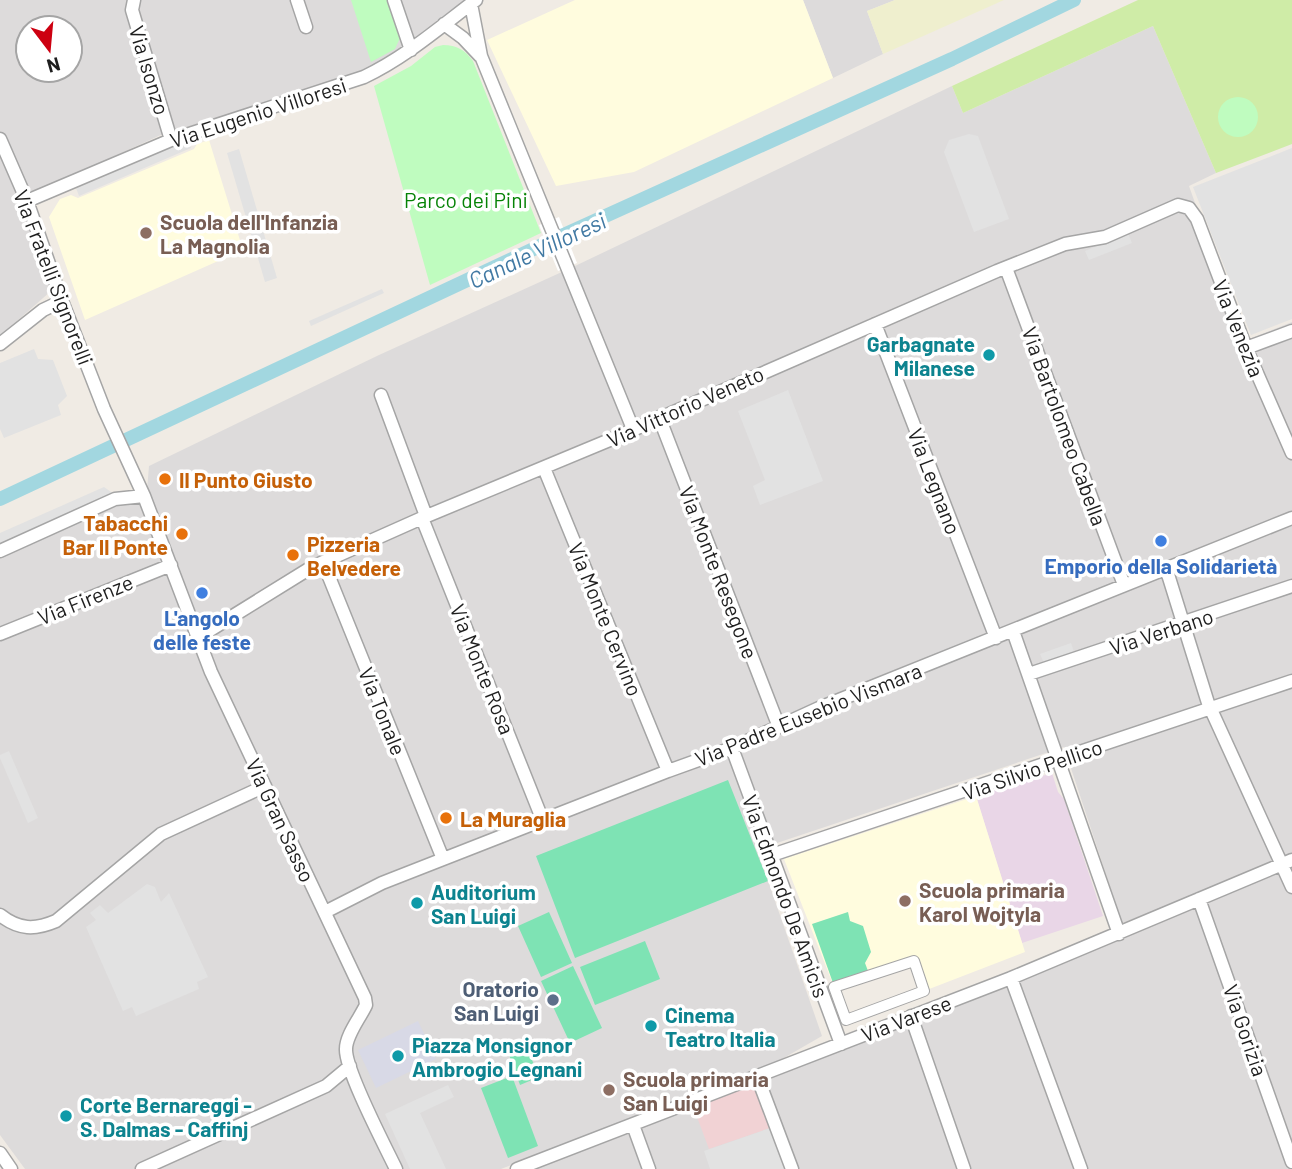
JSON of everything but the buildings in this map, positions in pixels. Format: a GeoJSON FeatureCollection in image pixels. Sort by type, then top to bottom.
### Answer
{"type":"FeatureCollection","features":[{"type":"Feature","properties":{"kind":"street","name":"Via Isonzo"},"geometry":{"type":"LineString","coordinates":[[134,0],[132,10],[171,140]]}},
{"type":"Feature","properties":{"kind":"street"},"geometry":{"type":"LineString","coordinates":[[297,0],[306,27]]}},
{"type":"Feature","properties":{"kind":"street"},"geometry":{"type":"LineString","coordinates":[[394,0],[411,50]]}},
{"type":"Feature","properties":{"kind":"street","name":"Via Eugenio Villoresi"},"geometry":{"type":"LineString","coordinates":[[27,201],[171,140],[365,77],[411,50],[473,2]]}},
{"type":"Feature","properties":{"kind":"street"},"geometry":{"type":"LineString","coordinates":[[473,2],[481,56],[633,429]]}},
{"type":"Feature","properties":{"kind":"street"},"geometry":{"type":"LineString","coordinates":[[444,24],[481,56]]}},
{"type":"Feature","properties":{"kind":"street","name":"Via Fratelli Signorelli"},"geometry":{"type":"LineString","coordinates":[[0,139],[27,201],[107,416],[131,467]]}},
{"type":"Feature","properties":{"kind":"street","name":"Via Vittorio Veneto"},"geometry":{"type":"LineString","coordinates":[[199,637],[323,562],[424,517],[544,468],[1006,268],[1065,244],[1105,237],[1178,205],[1184,205]]}},
{"type":"Feature","properties":{"kind":"street","name":"Via Venezia"},"geometry":{"type":"LineString","coordinates":[[1184,205],[1197,219],[1246,348],[1292,453]]}},
{"type":"Feature","properties":{"kind":"street","name":"Via Bartolomeo Cabella"},"geometry":{"type":"LineString","coordinates":[[1006,268],[1124,585]]}},
{"type":"Feature","properties":{"kind":"street"},"geometry":{"type":"LineString","coordinates":[[0,344],[43,310],[62,301]]}},
{"type":"Feature","properties":{"kind":"street","name":"Via Legnano"},"geometry":{"type":"LineString","coordinates":[[875,324],[996,638]]}},
{"type":"Feature","properties":{"kind":"street"},"geometry":{"type":"LineString","coordinates":[[1246,348],[1292,331]]}},
{"type":"Feature","properties":{"kind":"street","name":"Via Monte Rosa"},"geometry":{"type":"LineString","coordinates":[[381,396],[424,517],[543,821]]}},
{"type":"Feature","properties":{"kind":"street","name":"Via Monte Resegone"},"geometry":{"type":"LineString","coordinates":[[659,417],[779,727]]}},
{"type":"Feature","properties":{"kind":"street","name":"Via Gran Sasso"},"geometry":{"type":"LineString","coordinates":[[131,467],[211,672],[366,1002],[346,1046],[357,1086],[396,1169]]}},
{"type":"Feature","properties":{"kind":"street","name":"Via Monte Cervino"},"geometry":{"type":"LineString","coordinates":[[544,468],[668,771]]}},
{"type":"Feature","properties":{"kind":"street"},"geometry":{"type":"LineString","coordinates":[[0,551],[115,499],[144,496]]}},
{"type":"Feature","properties":{"kind":"street","name":"Via Padre Eusebio Vismara"},"geometry":{"type":"LineString","coordinates":[[325,912],[382,883],[732,748],[819,708],[1292,518]]}},
{"type":"Feature","properties":{"kind":"street","name":"Via Tonale"},"geometry":{"type":"LineString","coordinates":[[323,562],[443,859]]}},
{"type":"Feature","properties":{"kind":"street","name":"Via Firenze"},"geometry":{"type":"LineString","coordinates":[[0,634],[171,565]]}},
{"type":"Feature","properties":{"kind":"street"},"geometry":{"type":"LineString","coordinates":[[1166,568],[1211,709],[1287,862],[1292,887]]}},
{"type":"Feature","properties":{"kind":"street","name":"Via Verbano"},"geometry":{"type":"LineString","coordinates":[[1029,674],[1292,586]]}},
{"type":"Feature","properties":{"kind":"street"},"geometry":{"type":"LineString","coordinates":[[1013,631],[1119,934]]}},
{"type":"Feature","properties":{"kind":"street","name":"Via Silvio Pellico"},"geometry":{"type":"LineString","coordinates":[[772,855],[1292,681]]}},
{"type":"Feature","properties":{"kind":"street","name":"Via Edmondo De Amicis"},"geometry":{"type":"LineString","coordinates":[[732,748],[841,1044]]}},
{"type":"Feature","properties":{"kind":"street"},"geometry":{"type":"LineString","coordinates":[[0,915],[17,926],[29,929],[56,921],[169,829],[265,786]]}},
{"type":"Feature","properties":{"kind":"street","name":"Via Varese"},"geometry":{"type":"LineString","coordinates":[[517,1169],[1011,978],[1287,862]]}},
{"type":"Feature","properties":{"kind":"street","name":"Via Gorizia"},"geometry":{"type":"LineString","coordinates":[[1199,899],[1292,1162]]}},
{"type":"Feature","properties":{"kind":"street"},"geometry":{"type":"LineString","coordinates":[[914,961],[924,991],[846,1020],[834,988],[914,961]]}},
{"type":"Feature","properties":{"kind":"street"},"geometry":{"type":"LineString","coordinates":[[1011,978],[1081,1169]]}},
{"type":"Feature","properties":{"kind":"street"},"geometry":{"type":"LineString","coordinates":[[911,1016],[964,1169]]}},
{"type":"Feature","properties":{"kind":"street"},"geometry":{"type":"LineString","coordinates":[[142,1169],[326,1086],[350,1066]]}},
{"type":"Feature","properties":{"kind":"street"},"geometry":{"type":"LineString","coordinates":[[757,1076],[792,1169]]}},
{"type":"Feature","properties":{"kind":"street"},"geometry":{"type":"LineString","coordinates":[[326,1086],[357,1086]]}},
{"type":"Feature","properties":{"kind":"street"},"geometry":{"type":"LineString","coordinates":[[633,1125],[649,1169]]}},
{"type":"Feature","properties":{"kind":"street"},"geometry":{"type":"LineString","coordinates":[[0,1153],[12,1169]]}},
{"type":"Feature","properties":{"kind":"shaded area"},"geometry":{"type":"Polygon","coordinates":[[[0,0],[471,0],[409,47],[350,78],[163,134],[27,196],[0,131],[0,0]]]}},
{"type":"Feature","properties":{"kind":"shaded area"},"geometry":{"type":"Polygon","coordinates":[[[575,0],[803,0],[833,78],[634,172],[556,186],[487,40],[575,0]]]}},
{"type":"Feature","properties":{"kind":"shaded area"},"geometry":{"type":"Polygon","coordinates":[[[803,0],[895,0],[867,11],[883,54],[833,78],[803,0]]]}},
{"type":"Feature","properties":{"kind":"shaded area"},"geometry":{"type":"Polygon","coordinates":[[[1153,26],[1216,173],[1189,186],[1244,341],[1292,322],[1292,859],[1122,923],[1064,747],[777,843],[758,852],[822,1036],[761,1071],[501,1169],[396,1169],[346,1051],[367,1000],[214,671],[147,490],[149,466],[952,86],[963,113],[1153,26]]]}},
{"type":"Feature","properties":{"kind":"shaded area"},"geometry":{"type":"Polygon","coordinates":[[[969,134],[978,136],[1009,219],[974,232],[944,152],[949,140],[969,134]]]}},
{"type":"Feature","properties":{"kind":"shaded area"},"geometry":{"type":"Polygon","coordinates":[[[188,140],[191,148],[79,196],[76,188],[188,140]]]}},
{"type":"Feature","properties":{"kind":"shaded area","name":"Scuola dell'Infanzia La Magnolia"},"geometry":{"type":"Polygon","coordinates":[[[209,140],[243,250],[85,320],[49,217],[60,199],[71,195],[78,198],[194,149],[197,144],[209,140]]]}},
{"type":"Feature","properties":{"kind":"shaded area"},"geometry":{"type":"Polygon","coordinates":[[[1292,148],[1292,319],[1251,335],[1193,187],[1292,148]]]}},
{"type":"Feature","properties":{"kind":"shaded area"},"geometry":{"type":"Polygon","coordinates":[[[239,149],[277,278],[265,282],[227,153],[239,149]]]}},
{"type":"Feature","properties":{"kind":"shaded area"},"geometry":{"type":"Polygon","coordinates":[[[0,153],[21,202],[51,291],[0,336],[0,153]]]}},
{"type":"Feature","properties":{"kind":"shaded area"},"geometry":{"type":"Polygon","coordinates":[[[1128,233],[1132,243],[1089,260],[1085,251],[1128,233]]]}},
{"type":"Feature","properties":{"kind":"shaded area"},"geometry":{"type":"Polygon","coordinates":[[[382,289],[384,293],[311,326],[309,321],[382,289]]]}},
{"type":"Feature","properties":{"kind":"shaded area"},"geometry":{"type":"Polygon","coordinates":[[[34,349],[38,359],[53,360],[67,396],[58,405],[61,415],[4,438],[0,429],[0,363],[34,349]]]}},
{"type":"Feature","properties":{"kind":"shaded area"},"geometry":{"type":"Polygon","coordinates":[[[788,390],[823,481],[760,505],[753,486],[765,480],[738,411],[788,390]]]}},
{"type":"Feature","properties":{"kind":"shaded area"},"geometry":{"type":"Polygon","coordinates":[[[104,487],[114,494],[0,545],[0,533],[104,487]]]}},
{"type":"Feature","properties":{"kind":"shaded area"},"geometry":{"type":"Polygon","coordinates":[[[141,494],[192,630],[360,1000],[342,1051],[392,1169],[25,1169],[0,1135],[0,557],[141,494]]]}},
{"type":"Feature","properties":{"kind":"shaded area"},"geometry":{"type":"Polygon","coordinates":[[[1071,643],[1074,652],[1044,663],[1040,654],[1071,643]]]}},
{"type":"Feature","properties":{"kind":"shaded area"},"geometry":{"type":"Polygon","coordinates":[[[9,751],[38,818],[28,823],[0,758],[0,755],[9,751]]]}},
{"type":"Feature","properties":{"kind":"shaded area"},"geometry":{"type":"Polygon","coordinates":[[[1052,773],[1058,792],[1064,799],[1103,916],[1022,943],[976,796],[1052,773]]]}},
{"type":"Feature","properties":{"kind":"shaded area","name":"Scuola primaria Karol Wojtyla"},"geometry":{"type":"Polygon","coordinates":[[[976,796],[1025,952],[924,991],[914,961],[834,987],[784,859],[976,796]]]}},
{"type":"Feature","properties":{"kind":"shaded area"},"geometry":{"type":"Polygon","coordinates":[[[1281,867],[1292,891],[1292,1169],[796,1169],[762,1073],[1281,867]]]}},
{"type":"Feature","properties":{"kind":"shaded area"},"geometry":{"type":"Polygon","coordinates":[[[147,884],[155,887],[161,902],[169,893],[208,977],[197,982],[199,989],[136,1016],[132,1007],[123,1011],[86,927],[96,920],[90,913],[100,905],[108,913],[147,884]]]}},
{"type":"Feature","properties":{"kind":"shaded area","name":"Piazza Monsignor Ambrogio Legnani"},"geometry":{"type":"Polygon","coordinates":[[[418,1021],[436,1059],[376,1088],[358,1050],[418,1021]]]}},
{"type":"Feature","properties":{"kind":"shaded area"},"geometry":{"type":"Polygon","coordinates":[[[760,1075],[779,1125],[709,1149],[691,1101],[760,1075]]]}},
{"type":"Feature","properties":{"kind":"shaded area"},"geometry":{"type":"Polygon","coordinates":[[[448,1085],[454,1097],[420,1113],[446,1169],[410,1169],[385,1114],[448,1085]]]}},
{"type":"Feature","properties":{"kind":"shaded area"},"geometry":{"type":"Polygon","coordinates":[[[691,1101],[779,1125],[794,1169],[510,1169],[691,1101]]]}},
{"type":"Feature","properties":{"kind":"shaded area"},"geometry":{"type":"Polygon","coordinates":[[[776,1126],[791,1169],[710,1169],[704,1151],[776,1126]]]}},
{"type":"Feature","properties":{"kind":"green space"},"geometry":{"type":"Polygon","coordinates":[[[351,0],[387,0],[400,38],[395,49],[371,62],[351,0]]]}},
{"type":"Feature","properties":{"kind":"green space"},"geometry":{"type":"Polygon","coordinates":[[[895,0],[1004,0],[883,54],[867,11],[895,0]]]}},
{"type":"Feature","properties":{"kind":"green space"},"geometry":{"type":"Polygon","coordinates":[[[1138,0],[1292,0],[1292,144],[1216,173],[1153,26],[963,113],[952,86],[1138,0]]]}},
{"type":"Feature","properties":{"kind":"green space","name":"Parco dei Pini"},"geometry":{"type":"Polygon","coordinates":[[[443,45],[460,49],[473,61],[541,233],[430,285],[374,86],[411,66],[435,47],[443,45]]]}},
{"type":"Feature","properties":{"kind":"green space"},"geometry":{"type":"Polygon","coordinates":[[[1238,97],[1246,98],[1252,103],[1257,109],[1257,125],[1252,131],[1246,136],[1238,137],[1230,136],[1224,131],[1219,125],[1218,117],[1219,109],[1224,103],[1230,98],[1238,97]]]}},
{"type":"Feature","properties":{"kind":"green space"},"geometry":{"type":"Polygon","coordinates":[[[728,780],[768,881],[575,958],[536,856],[728,780]]]}},
{"type":"Feature","properties":{"kind":"green space"},"geometry":{"type":"Polygon","coordinates":[[[549,912],[572,963],[541,977],[518,926],[549,912]]]}},
{"type":"Feature","properties":{"kind":"green space"},"geometry":{"type":"Polygon","coordinates":[[[848,912],[850,921],[863,926],[871,952],[865,963],[868,971],[833,983],[812,924],[848,912]]]}},
{"type":"Feature","properties":{"kind":"green space"},"geometry":{"type":"Polygon","coordinates":[[[645,941],[660,979],[595,1005],[580,967],[645,941]]]}},
{"type":"Feature","properties":{"kind":"green space"},"geometry":{"type":"Polygon","coordinates":[[[573,966],[602,1028],[570,1043],[541,981],[573,966]]]}},
{"type":"Feature","properties":{"kind":"green space"},"geometry":{"type":"Polygon","coordinates":[[[526,1045],[539,1077],[520,1085],[508,1052],[526,1045]]]}},
{"type":"Feature","properties":{"kind":"green space"},"geometry":{"type":"Polygon","coordinates":[[[512,1076],[538,1146],[508,1158],[481,1088],[512,1076]]]}},
{"type":"Feature","properties":{"kind":"pier"},"geometry":{"type":"Polygon","coordinates":[[[559,217],[577,263],[558,271],[539,225],[559,217]]]}},
{"type":"Feature","properties":{"kind":"waterway","name":"Canale Villoresi"},"geometry":{"type":"LineString","coordinates":[[0,499],[559,237],[952,59],[1074,0]]}},
{"type":"Feature","properties":{"kind":"place","name":"Scuola dell'Infanzia La Magnolia"},"geometry":{"type":"Point","coordinates":[146,233]}},
{"type":"Feature","properties":{"kind":"place","name":"Garbagnate Milanese"},"geometry":{"type":"Point","coordinates":[989,355]}},
{"type":"Feature","properties":{"kind":"place","name":"Il Punto Giusto"},"geometry":{"type":"Point","coordinates":[165,479]}},
{"type":"Feature","properties":{"kind":"place","name":"Tabacchi Bar Il Ponte"},"geometry":{"type":"Point","coordinates":[182,534]}},
{"type":"Feature","properties":{"kind":"place","name":"Emporio della Solidarietà"},"geometry":{"type":"Point","coordinates":[1161,541]}},
{"type":"Feature","properties":{"kind":"place","name":"Pizzeria Belvedere"},"geometry":{"type":"Point","coordinates":[293,555]}},
{"type":"Feature","properties":{"kind":"place","name":"L'angolo delle feste"},"geometry":{"type":"Point","coordinates":[202,593]}},
{"type":"Feature","properties":{"kind":"place","name":"La Muraglia"},"geometry":{"type":"Point","coordinates":[446,818]}},
{"type":"Feature","properties":{"kind":"place","name":"Scuola primaria Karol Wojtyla"},"geometry":{"type":"Point","coordinates":[905,901]}},
{"type":"Feature","properties":{"kind":"place","name":"Auditorium San Luigi"},"geometry":{"type":"Point","coordinates":[417,903]}},
{"type":"Feature","properties":{"kind":"place","name":"Oratorio San Luigi"},"geometry":{"type":"Point","coordinates":[553,1000]}},
{"type":"Feature","properties":{"kind":"place","name":"Cinema Teatro Italia"},"geometry":{"type":"Point","coordinates":[651,1026]}},
{"type":"Feature","properties":{"kind":"place","name":"Piazza Monsignor Ambrogio Legnani"},"geometry":{"type":"Point","coordinates":[398,1056]}},
{"type":"Feature","properties":{"kind":"place","name":"Scuola primaria San Luigi"},"geometry":{"type":"Point","coordinates":[609,1090]}},
{"type":"Feature","properties":{"kind":"place","name":"Corte Bernareggi - S. Dalmas - Caffinj"},"geometry":{"type":"Point","coordinates":[66,1116]}}]}
